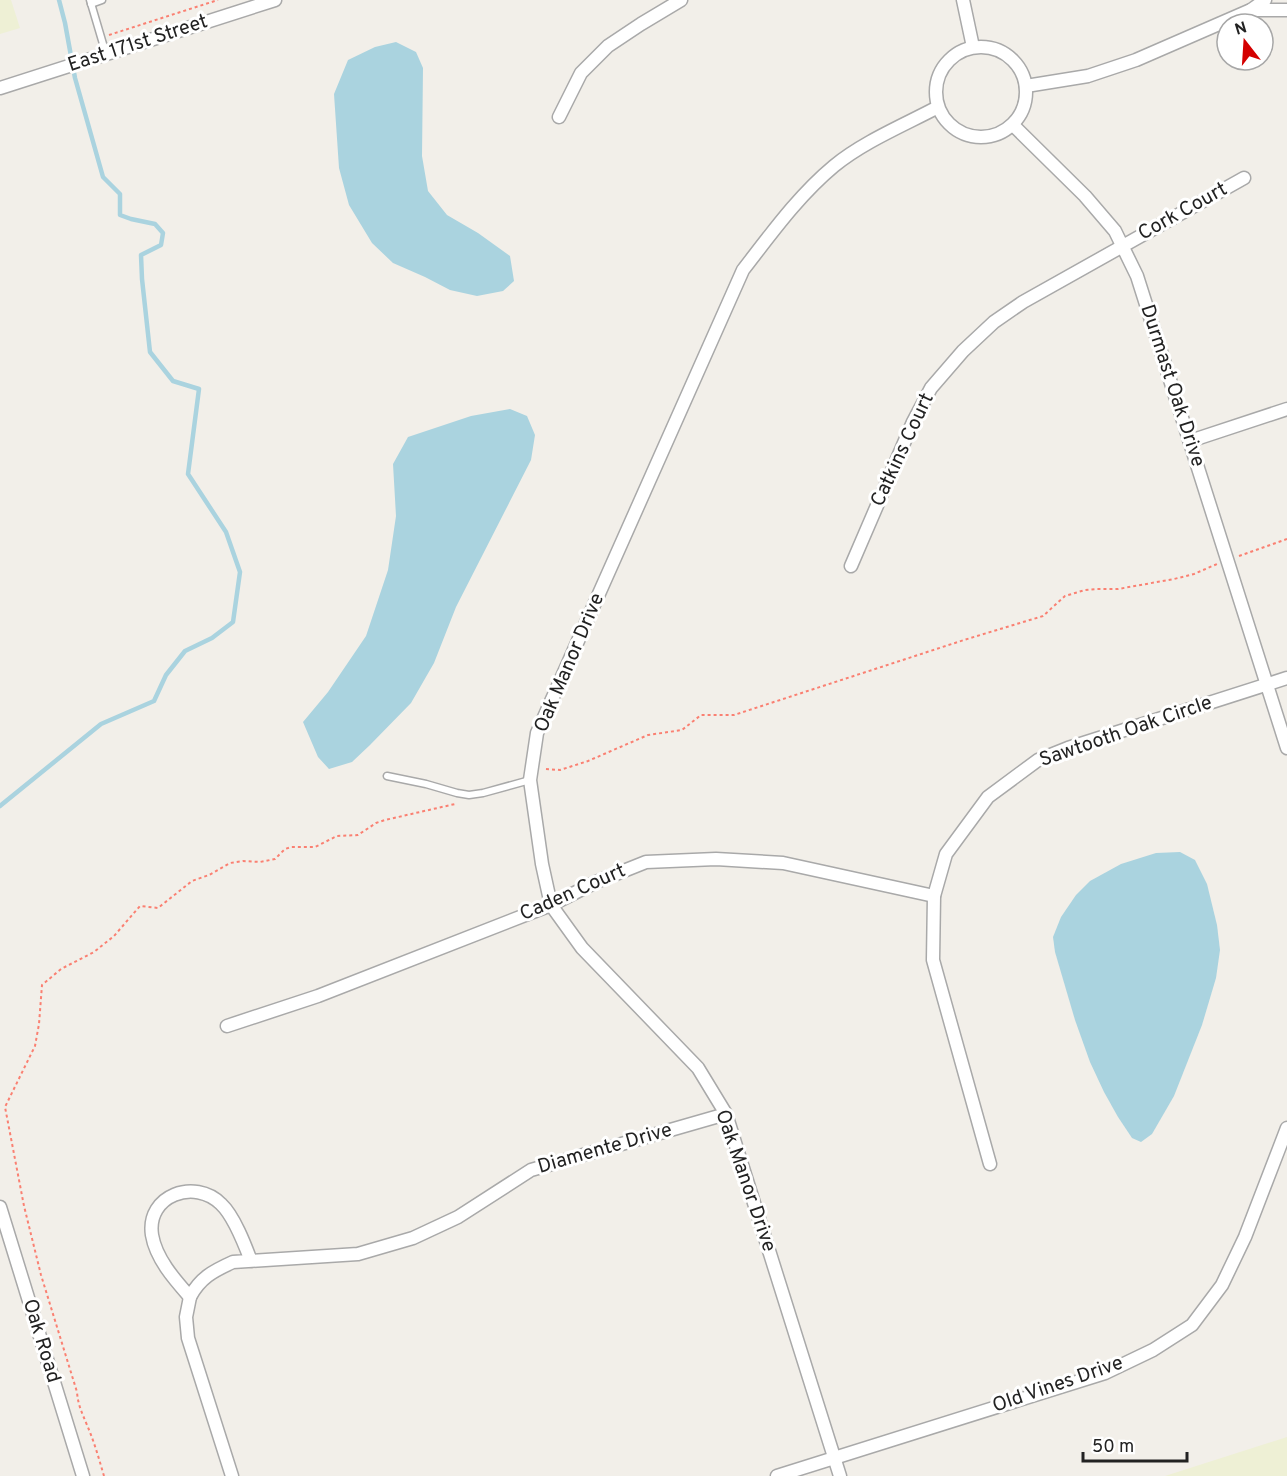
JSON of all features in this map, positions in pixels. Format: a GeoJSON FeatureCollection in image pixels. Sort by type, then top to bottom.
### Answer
{"type":"FeatureCollection","features":[{"type":"Feature","properties":{"kind":"street","name":"East 171st Street"},"geometry":{"type":"LineString","coordinates":[[0,88],[275,0]]}},
{"type":"Feature","properties":{"kind":"street"},"geometry":{"type":"LineString","coordinates":[[559,117],[581,73],[608,46],[681,0]]}},
{"type":"Feature","properties":{"kind":"street"},"geometry":{"type":"LineString","coordinates":[[963,0],[973,48]]}},
{"type":"Feature","properties":{"kind":"street"},"geometry":{"type":"LineString","coordinates":[[1026,86],[1088,76],[1136,60],[1251,10],[1265,0]]}},
{"type":"Feature","properties":{"kind":"street"},"geometry":{"type":"LineString","coordinates":[[1251,10],[1287,10]]}},
{"type":"Feature","properties":{"kind":"street"},"geometry":{"type":"LineString","coordinates":[[986,47],[1010,56],[1024,77],[1026,86],[1026,103],[1021,115],[1002,133],[990,137],[977,138],[953,128],[938,107],[937,81],[942,69],[960,52],[973,48],[986,47]]}},
{"type":"Feature","properties":{"kind":"street","name":"Oak Manor Drive"},"geometry":{"type":"LineString","coordinates":[[840,1476],[726,1114],[698,1068],[582,948],[551,905],[542,864],[531,774],[537,732],[743,270],[808,190],[835,165],[861,148],[938,107]]}},
{"type":"Feature","properties":{"kind":"street","name":"Durmast Oak Drive"},"geometry":{"type":"LineString","coordinates":[[1013,125],[1085,196],[1115,231],[1137,276],[1267,685]]}},
{"type":"Feature","properties":{"kind":"street","name":"Cork Court"},"geometry":{"type":"LineString","coordinates":[[1122,246],[1244,178]]}},
{"type":"Feature","properties":{"kind":"street","name":"Catkins Court"},"geometry":{"type":"LineString","coordinates":[[851,566],[913,422],[931,388],[963,351],[994,322],[1023,302],[1122,246]]}},
{"type":"Feature","properties":{"kind":"street"},"geometry":{"type":"LineString","coordinates":[[1190,441],[1287,410]]}},
{"type":"Feature","properties":{"kind":"street","name":"Sawtooth Oak Circle"},"geometry":{"type":"LineString","coordinates":[[990,1164],[933,960],[934,896],[946,854],[988,797],[1038,760],[1068,748],[1287,678]]}},
{"type":"Feature","properties":{"kind":"street"},"geometry":{"type":"LineString","coordinates":[[1267,685],[1287,748]]}},
{"type":"Feature","properties":{"kind":"street","name":"Caden Court"},"geometry":{"type":"LineString","coordinates":[[227,1026],[318,996],[551,905],[596,882],[646,862],[716,859],[783,863],[934,896]]}},
{"type":"Feature","properties":{"kind":"street","name":"Diamente Drive"},"geometry":{"type":"LineString","coordinates":[[190,1297],[196,1285],[215,1270],[233,1262],[358,1254],[413,1238],[458,1217],[531,1170],[726,1114]]}},
{"type":"Feature","properties":{"kind":"street","name":"Old Vines Drive"},"geometry":{"type":"LineString","coordinates":[[777,1476],[1105,1373],[1153,1350],[1192,1325],[1222,1285],[1245,1237],[1287,1128]]}},
{"type":"Feature","properties":{"kind":"street"},"geometry":{"type":"LineString","coordinates":[[232,1476],[188,1338],[186,1317],[190,1297],[162,1262],[155,1246],[152,1222],[157,1209],[173,1195],[183,1192],[196,1191],[210,1195],[223,1205],[251,1261]]}},
{"type":"Feature","properties":{"kind":"street","name":"Oak Road"},"geometry":{"type":"LineString","coordinates":[[0,1207],[83,1476]]}},
{"type":"Feature","properties":{"kind":"lane"},"geometry":{"type":"LineString","coordinates":[[102,0],[90,2],[106,54]]}},
{"type":"Feature","properties":{"kind":"lane"},"geometry":{"type":"LineString","coordinates":[[387,776],[469,795],[483,793],[531,774]]}},
{"type":"Feature","properties":{"kind":"path"},"geometry":{"type":"LineString","coordinates":[[101,37],[218,0]]}},
{"type":"Feature","properties":{"kind":"path"},"geometry":{"type":"LineString","coordinates":[[531,774],[560,770],[588,761],[648,735],[682,730],[701,715],[734,715],[1044,616],[1065,596],[1096,589],[1118,589],[1174,579],[1287,539]]}},
{"type":"Feature","properties":{"kind":"path"},"geometry":{"type":"LineString","coordinates":[[104,1476],[87,1424],[80,1411],[75,1382],[41,1275],[24,1206],[5,1107],[35,1046],[42,985],[61,969],[94,952],[114,936],[140,906],[158,908],[192,881],[230,863],[275,859],[285,849],[315,847],[337,836],[358,835],[384,820],[464,801]]}},
{"type":"Feature","properties":{"kind":"green space"},"geometry":{"type":"Polygon","coordinates":[[[0,0],[11,0],[20,28],[0,34],[0,0]]]}},
{"type":"Feature","properties":{"kind":"green space"},"geometry":{"type":"Polygon","coordinates":[[[1287,1437],[1287,1476],[1165,1476],[1287,1437]]]}},
{"type":"Feature","properties":{"kind":"water"},"geometry":{"type":"Polygon","coordinates":[[[396,42],[416,52],[423,68],[422,156],[428,191],[447,215],[478,233],[510,256],[514,281],[503,291],[477,296],[450,290],[393,263],[372,243],[349,205],[339,168],[334,94],[348,60],[375,47],[396,42]]]}},
{"type":"Feature","properties":{"kind":"water"},"geometry":{"type":"Polygon","coordinates":[[[510,409],[527,416],[535,435],[531,460],[456,607],[434,663],[411,703],[370,745],[352,762],[329,769],[318,757],[303,722],[328,692],[366,636],[388,570],[396,516],[393,464],[408,437],[471,416],[510,409]]]}},
{"type":"Feature","properties":{"kind":"water"},"geometry":{"type":"Polygon","coordinates":[[[1180,852],[1195,860],[1207,884],[1217,925],[1220,950],[1216,978],[1202,1025],[1174,1096],[1152,1134],[1141,1142],[1132,1138],[1118,1117],[1090,1062],[1075,1020],[1055,952],[1053,937],[1061,917],[1076,895],[1090,881],[1121,864],[1156,853],[1180,852]]]}},
{"type":"Feature","properties":{"kind":"waterway"},"geometry":{"type":"LineString","coordinates":[[0,806],[101,724],[154,701],[166,675],[185,651],[212,638],[233,622],[240,572],[226,532],[188,474],[199,389],[173,381],[150,352],[141,255],[161,245],[163,233],[155,224],[120,215],[120,194],[103,177],[75,78],[59,0]]}}]}
